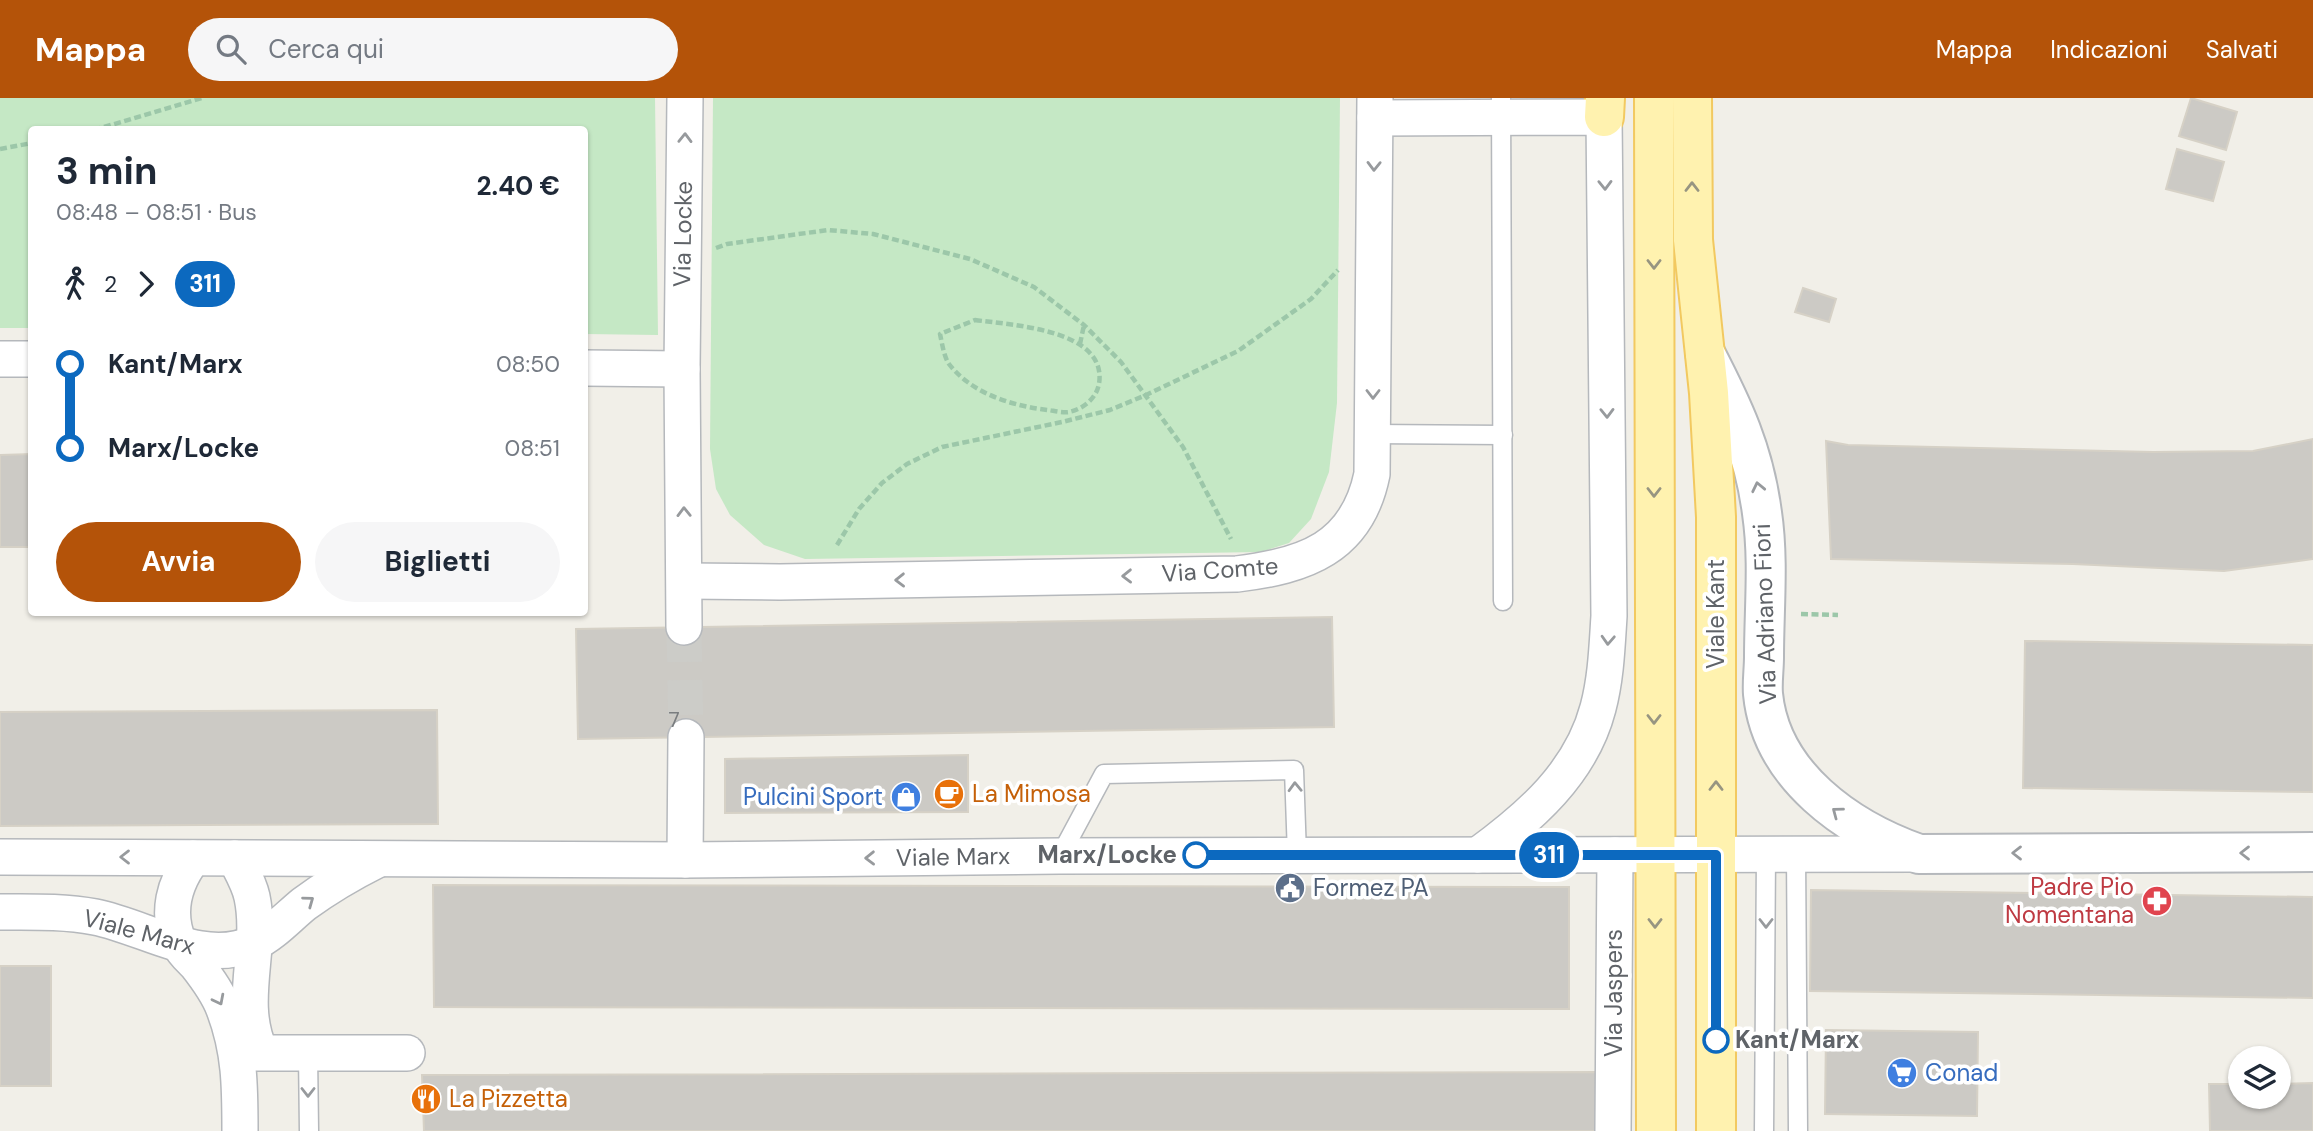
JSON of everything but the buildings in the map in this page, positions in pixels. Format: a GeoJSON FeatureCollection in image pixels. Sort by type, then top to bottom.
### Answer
{"type":"FeatureCollection","features":[{"type":"Feature","properties":{"kind":"main road"},"geometry":{"type":"LineString","coordinates":[[1654,98],[1656,1131]]}},
{"type":"Feature","properties":{"kind":"main road","name":"Viale Kant"},"geometry":{"type":"LineString","coordinates":[[1692,98],[1693,240],[1712,433],[1716,517],[1716,1131]]}},
{"type":"Feature","properties":{"kind":"street","name":"Via Locke"},"geometry":{"type":"LineString","coordinates":[[684,627],[682,369],[685,98]]}},
{"type":"Feature","properties":{"kind":"street"},"geometry":{"type":"LineString","coordinates":[[1375,108],[1605,107],[1609,616],[1602,689],[1591,729],[1559,783],[1523,821],[1478,855]]}},
{"type":"Feature","properties":{"kind":"street","name":"Via Comte"},"geometry":{"type":"LineString","coordinates":[[685,581],[1251,573],[1300,562],[1321,553],[1351,527],[1369,492],[1372,474],[1375,108]]}},
{"type":"Feature","properties":{"kind":"street","name":"Via Adriano Fiori"},"geometry":{"type":"LineString","coordinates":[[1704,353],[1742,427],[1760,495],[1765,557],[1763,688],[1765,705],[1774,732],[1797,775],[1834,810],[1881,839],[1919,854]]}},
{"type":"Feature","properties":{"kind":"street"},"geometry":{"type":"LineString","coordinates":[[0,359],[28,359]]}},
{"type":"Feature","properties":{"kind":"street"},"geometry":{"type":"LineString","coordinates":[[588,368],[682,369]]}},
{"type":"Feature","properties":{"kind":"street"},"geometry":{"type":"LineString","coordinates":[[685,860],[686,737]]}},
{"type":"Feature","properties":{"kind":"street","name":"Via Adriano Fiori"},"geometry":{"type":"LineString","coordinates":[[1654,855],[2313,852]]}},
{"type":"Feature","properties":{"kind":"street","name":"Via Jaspers"},"geometry":{"type":"LineString","coordinates":[[1613,1131],[1615,855]]}},
{"type":"Feature","properties":{"kind":"street","name":"Viale Marx"},"geometry":{"type":"LineString","coordinates":[[0,857],[685,860],[1654,855]]}},
{"type":"Feature","properties":{"kind":"street"},"geometry":{"type":"LineString","coordinates":[[193,858],[177,880],[174,895],[173,921],[179,944],[205,976],[249,1053]]}},
{"type":"Feature","properties":{"kind":"street"},"geometry":{"type":"LineString","coordinates":[[235,858],[252,897],[255,942],[249,1007],[255,1037],[249,1053],[240,1131]]}},
{"type":"Feature","properties":{"kind":"street","name":"Viale Marx"},"geometry":{"type":"LineString","coordinates":[[0,912],[53,912],[97,917],[124,923],[179,944],[217,951],[255,942],[329,887],[377,859]]}},
{"type":"Feature","properties":{"kind":"street"},"geometry":{"type":"LineString","coordinates":[[249,1053],[407,1053]]}},
{"type":"Feature","properties":{"kind":"lane"},"geometry":{"type":"LineString","coordinates":[[1501,108],[1503,601]]}},
{"type":"Feature","properties":{"kind":"lane"},"geometry":{"type":"LineString","coordinates":[[1373,434],[1503,435]]}},
{"type":"Feature","properties":{"kind":"lane"},"geometry":{"type":"LineString","coordinates":[[1060,856],[1104,774],[1294,770],[1297,855]]}},
{"type":"Feature","properties":{"kind":"lane"},"geometry":{"type":"LineString","coordinates":[[1764,1131],[1781,854]]}},
{"type":"Feature","properties":{"kind":"lane"},"geometry":{"type":"LineString","coordinates":[[1781,854],[1798,1131]]}},
{"type":"Feature","properties":{"kind":"lane"},"geometry":{"type":"LineString","coordinates":[[308,1053],[309,1131]]}},
{"type":"Feature","properties":{"kind":"path"},"geometry":{"type":"LineString","coordinates":[[108,126],[202,98]]}},
{"type":"Feature","properties":{"kind":"path"},"geometry":{"type":"LineString","coordinates":[[0,149],[28,144]]}},
{"type":"Feature","properties":{"kind":"path"},"geometry":{"type":"LineString","coordinates":[[683,260],[727,244],[828,230],[873,234],[931,247],[970,259],[1034,288],[1084,326],[1121,362],[1183,447],[1228,535],[1251,573]]}},
{"type":"Feature","properties":{"kind":"path"},"geometry":{"type":"LineString","coordinates":[[814,581],[859,509],[882,483],[907,464],[942,447],[1110,410],[1238,351],[1311,299],[1337,270],[1373,239]]}},
{"type":"Feature","properties":{"kind":"path"},"geometry":{"type":"LineString","coordinates":[[975,320],[1052,332],[1080,344],[1090,354],[1098,369],[1099,384],[1094,397],[1082,407],[1067,413],[1020,407],[971,385],[947,362],[940,334],[975,320]]}},
{"type":"Feature","properties":{"kind":"path"},"geometry":{"type":"LineString","coordinates":[[1080,344],[1084,326]]}},
{"type":"Feature","properties":{"kind":"path"},"geometry":{"type":"LineString","coordinates":[[1062,422],[1067,413]]}},
{"type":"Feature","properties":{"kind":"green space"},"geometry":{"type":"Polygon","coordinates":[[[0,98],[655,98],[658,335],[588,334],[588,126],[28,126],[28,328],[0,328],[0,98]]]}},
{"type":"Feature","properties":{"kind":"green space"},"geometry":{"type":"Polygon","coordinates":[[[713,98],[1340,98],[1337,403],[1329,472],[1311,519],[1289,543],[1261,552],[805,559],[764,545],[730,515],[716,489],[710,449],[713,98]]]}},
{"type":"Feature","properties":{"kind":"tunnel"},"geometry":{"type":"LineString","coordinates":[[684,627],[686,737]]}},
{"type":"Feature","properties":{"kind":"bus line","name":"311"},"geometry":{"type":"LineString","coordinates":[[1196,855],[1716,855],[1716,1040]]}},
{"type":"Feature","properties":{"kind":"place","name":"La Mimosa"},"geometry":{"type":"Point","coordinates":[949,794]}},
{"type":"Feature","properties":{"kind":"place","name":"Pulcini Sport"},"geometry":{"type":"Point","coordinates":[906,797]}},
{"type":"Feature","properties":{"kind":"place","name":"Marx/Locke"},"geometry":{"type":"Point","coordinates":[1196,855]}},
{"type":"Feature","properties":{"kind":"place","name":"Formez PA"},"geometry":{"type":"Point","coordinates":[1290,888]}},
{"type":"Feature","properties":{"kind":"place","name":"Padre Pio Nomentana"},"geometry":{"type":"Point","coordinates":[2157,901]}},
{"type":"Feature","properties":{"kind":"place","name":"Kant/Marx"},"geometry":{"type":"Point","coordinates":[1716,1040]}},
{"type":"Feature","properties":{"kind":"place","name":"Conad"},"geometry":{"type":"Point","coordinates":[1902,1073]}},
{"type":"Feature","properties":{"kind":"place","name":"La Pizzetta"},"geometry":{"type":"Point","coordinates":[426,1099]}}]}
